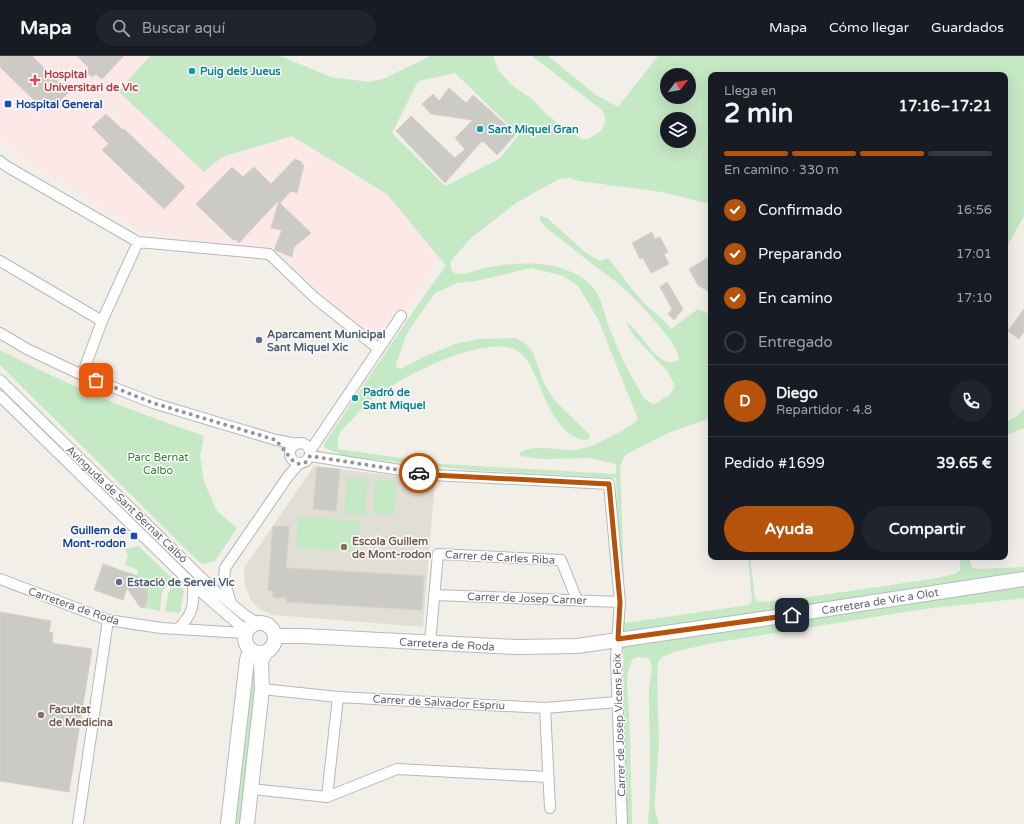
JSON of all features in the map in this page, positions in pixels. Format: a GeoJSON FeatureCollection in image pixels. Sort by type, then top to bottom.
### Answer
{"type":"FeatureCollection","features":[{"type":"Feature","properties":{"kind":"street"},"geometry":{"type":"LineString","coordinates":[[2,166],[138,242],[269,254],[315,298],[379,349]]}},
{"type":"Feature","properties":{"kind":"street"},"geometry":{"type":"LineString","coordinates":[[82,375],[102,322],[138,242]]}},
{"type":"Feature","properties":{"kind":"street"},"geometry":{"type":"LineString","coordinates":[[0,261],[102,322]]}},
{"type":"Feature","properties":{"kind":"street"},"geometry":{"type":"LineString","coordinates":[[231,604],[224,580],[225,568],[289,475],[299,464],[306,462],[321,433],[401,316]]}},
{"type":"Feature","properties":{"kind":"street"},"geometry":{"type":"LineString","coordinates":[[0,333],[27,349],[82,375],[153,403],[276,440],[307,446],[310,453]]}},
{"type":"Feature","properties":{"kind":"street","name":"Avinguda de Sant Bernat Calbó"},"geometry":{"type":"LineString","coordinates":[[0,380],[187,564],[231,604],[258,623]]}},
{"type":"Feature","properties":{"kind":"street","name":"Avinguda de Sant Bernat Calbó"},"geometry":{"type":"LineString","coordinates":[[0,396],[193,585],[246,632]]}},
{"type":"Feature","properties":{"kind":"street"},"geometry":{"type":"LineString","coordinates":[[290,456],[291,449],[321,433]]}},
{"type":"Feature","properties":{"kind":"street"},"geometry":{"type":"LineString","coordinates":[[276,440],[292,460],[299,464]]}},
{"type":"Feature","properties":{"kind":"street","name":"Carrer de Josep Vicens Foix"},"geometry":{"type":"LineString","coordinates":[[310,453],[433,475],[609,484],[620,602],[617,702],[622,824]]}},
{"type":"Feature","properties":{"kind":"street","name":"Carrer de Carles Riba"},"geometry":{"type":"LineString","coordinates":[[430,643],[438,554],[561,560],[577,600]]}},
{"type":"Feature","properties":{"kind":"street","name":"Carretera de Roda"},"geometry":{"type":"LineString","coordinates":[[0,579],[108,620],[178,628],[246,632]]}},
{"type":"Feature","properties":{"kind":"street","name":"Carretera de Vic a Olot"},"geometry":{"type":"LineString","coordinates":[[618,639],[762,619],[1024,579]]}},
{"type":"Feature","properties":{"kind":"street"},"geometry":{"type":"LineString","coordinates":[[178,628],[190,616],[193,603],[193,585]]}},
{"type":"Feature","properties":{"kind":"street","name":"Carrer de Josep Carner"},"geometry":{"type":"LineString","coordinates":[[434,595],[620,602]]}},
{"type":"Feature","properties":{"kind":"street"},"geometry":{"type":"LineString","coordinates":[[78,824],[108,620]]}},
{"type":"Feature","properties":{"kind":"street"},"geometry":{"type":"LineString","coordinates":[[247,824],[262,689],[261,661],[265,653],[273,647],[275,636],[269,626],[258,623],[252,625],[246,632],[245,642],[250,650],[258,654],[265,653]]}},
{"type":"Feature","properties":{"kind":"street","name":"Carretera de Roda"},"geometry":{"type":"LineString","coordinates":[[275,636],[517,647],[577,646],[618,639]]}},
{"type":"Feature","properties":{"kind":"street"},"geometry":{"type":"LineString","coordinates":[[228,824],[247,660],[250,650]]}},
{"type":"Feature","properties":{"kind":"street","name":"Carrer de Salvador Espriu"},"geometry":{"type":"LineString","coordinates":[[262,689],[338,697],[545,708],[617,702]]}},
{"type":"Feature","properties":{"kind":"street"},"geometry":{"type":"LineString","coordinates":[[327,797],[338,697]]}},
{"type":"Feature","properties":{"kind":"street"},"geometry":{"type":"LineString","coordinates":[[545,708],[550,808]]}},
{"type":"Feature","properties":{"kind":"street"},"geometry":{"type":"LineString","coordinates":[[251,790],[327,797],[397,769],[548,777]]}},
{"type":"Feature","properties":{"kind":"shaded area"},"geometry":{"type":"Polygon","coordinates":[[[0,56],[150,56],[118,91],[222,157],[291,136],[387,195],[439,256],[385,350],[269,254],[140,230],[24,160],[0,137],[0,56]]]}},
{"type":"Feature","properties":{"kind":"shaded area","name":"Escola Guillem de Mont-rodon"},"geometry":{"type":"Polygon","coordinates":[[[314,466],[435,481],[423,627],[274,615],[261,610],[251,601],[245,586],[244,568],[314,466]]]}},
{"type":"Feature","properties":{"kind":"green space"},"geometry":{"type":"Polygon","coordinates":[[[150,56],[280,56],[331,77],[369,82],[383,79],[430,56],[493,56],[499,71],[513,86],[532,99],[547,115],[581,139],[588,139],[601,131],[606,120],[602,110],[532,56],[548,56],[596,95],[618,107],[658,56],[1024,56],[1024,216],[1008,245],[1008,72],[708,72],[708,204],[662,192],[579,181],[569,178],[559,179],[516,203],[471,238],[450,262],[452,272],[460,274],[466,274],[494,266],[524,263],[553,266],[580,276],[591,285],[598,295],[609,327],[628,370],[643,396],[647,401],[654,404],[670,395],[675,386],[668,372],[635,337],[625,321],[631,325],[650,349],[665,361],[672,362],[679,359],[672,342],[641,305],[621,285],[549,230],[539,219],[541,216],[547,218],[585,252],[600,261],[608,258],[642,301],[665,321],[671,329],[698,309],[708,314],[708,419],[668,433],[627,454],[622,461],[620,474],[625,623],[749,605],[752,600],[748,560],[750,560],[755,598],[758,602],[795,599],[932,579],[955,574],[960,570],[960,560],[970,560],[972,568],[978,569],[1024,567],[1024,598],[924,609],[712,643],[674,652],[662,657],[658,662],[657,679],[659,744],[655,811],[659,824],[648,824],[650,774],[649,687],[652,667],[649,658],[637,657],[632,660],[628,672],[627,685],[630,733],[632,824],[627,824],[623,650],[616,478],[467,470],[345,456],[325,448],[324,444],[419,303],[446,266],[387,194],[292,136],[222,157],[204,172],[118,91],[150,56]],[[455,73],[418,81],[392,133],[445,186],[499,159],[519,135],[455,73]],[[531,268],[476,281],[458,283],[435,293],[407,333],[396,365],[397,368],[401,369],[424,357],[455,344],[478,339],[516,338],[526,344],[533,353],[544,383],[554,400],[590,435],[589,439],[583,440],[575,437],[564,429],[555,417],[524,356],[516,350],[502,347],[484,348],[443,360],[422,369],[386,389],[373,398],[341,431],[338,438],[338,449],[442,464],[616,474],[616,464],[589,458],[541,459],[521,456],[519,453],[532,448],[575,450],[589,447],[618,433],[638,419],[598,319],[578,286],[564,276],[531,268]]]}},
{"type":"Feature","properties":{"kind":"green space","name":"Parc Bernat Calbo"},"geometry":{"type":"Polygon","coordinates":[[[0,350],[50,375],[100,397],[204,436],[200,456],[204,482],[217,511],[237,528],[215,561],[204,564],[199,562],[0,365],[0,350]]]}},
{"type":"Feature","properties":{"kind":"green space"},"geometry":{"type":"Polygon","coordinates":[[[1024,409],[1024,428],[1008,435],[1008,421],[1024,409]]]}},
{"type":"Feature","properties":{"kind":"green space"},"geometry":{"type":"Polygon","coordinates":[[[347,477],[368,479],[365,516],[344,514],[347,477]]]}},
{"type":"Feature","properties":{"kind":"green space"},"geometry":{"type":"Polygon","coordinates":[[[375,480],[396,481],[394,516],[373,515],[375,480]]]}},
{"type":"Feature","properties":{"kind":"green space"},"geometry":{"type":"Polygon","coordinates":[[[298,516],[360,521],[358,552],[296,548],[298,516]]]}},
{"type":"Feature","properties":{"kind":"green space"},"geometry":{"type":"Polygon","coordinates":[[[138,546],[171,577],[162,592],[160,611],[145,608],[148,593],[137,576],[138,570],[125,565],[128,555],[125,549],[138,546]]]}},
{"type":"Feature","properties":{"kind":"green space"},"geometry":{"type":"Polygon","coordinates":[[[174,581],[184,591],[180,613],[165,611],[168,594],[174,581]]]}},
{"type":"Feature","properties":{"kind":"green space"},"geometry":{"type":"Polygon","coordinates":[[[252,668],[258,669],[241,824],[234,824],[252,668]]]}},
{"type":"Feature","properties":{"kind":"building","name":"Hospital Universitari de Vic"},"geometry":{"type":"Polygon","coordinates":[[[0,56],[32,56],[69,92],[53,108],[49,105],[44,110],[0,67],[0,56]]]}},
{"type":"Feature","properties":{"kind":"building","name":"Hospital Universitari de Vic"},"geometry":{"type":"Polygon","coordinates":[[[77,56],[124,56],[102,79],[95,74],[93,77],[86,72],[89,68],[77,56]]]}},
{"type":"Feature","properties":{"kind":"building"},"geometry":{"type":"Polygon","coordinates":[[[449,88],[466,103],[473,95],[516,134],[497,155],[484,142],[481,142],[445,183],[396,131],[411,116],[455,158],[465,149],[455,138],[473,120],[431,114],[422,104],[433,94],[439,101],[449,88]]]}},
{"type":"Feature","properties":{"kind":"building"},"geometry":{"type":"Polygon","coordinates":[[[106,114],[185,187],[164,209],[102,150],[109,144],[92,127],[106,114]]]}},
{"type":"Feature","properties":{"kind":"building"},"geometry":{"type":"Polygon","coordinates":[[[295,159],[302,162],[301,164],[304,165],[297,193],[291,191],[280,203],[311,233],[294,247],[292,257],[274,250],[282,230],[271,228],[279,200],[239,243],[235,239],[233,240],[196,204],[232,167],[243,177],[254,167],[271,184],[295,159]]]}},
{"type":"Feature","properties":{"kind":"building"},"geometry":{"type":"Polygon","coordinates":[[[652,232],[655,239],[660,237],[668,252],[664,254],[669,264],[651,273],[643,258],[640,259],[632,243],[652,232]]]}},
{"type":"Feature","properties":{"kind":"building"},"geometry":{"type":"Polygon","coordinates":[[[708,258],[708,291],[698,285],[689,269],[708,258]]]}},
{"type":"Feature","properties":{"kind":"building"},"geometry":{"type":"Polygon","coordinates":[[[667,282],[683,309],[674,320],[668,314],[672,309],[660,287],[667,282]]]}},
{"type":"Feature","properties":{"kind":"building"},"geometry":{"type":"Polygon","coordinates":[[[1024,309],[1024,332],[1019,339],[1008,331],[1024,309]]]}},
{"type":"Feature","properties":{"kind":"building"},"geometry":{"type":"Polygon","coordinates":[[[317,467],[340,469],[336,511],[313,509],[317,467]]]}},
{"type":"Feature","properties":{"kind":"building"},"geometry":{"type":"Polygon","coordinates":[[[273,526],[289,526],[286,568],[424,576],[422,610],[286,602],[286,598],[273,597],[273,591],[268,590],[273,526]]]}},
{"type":"Feature","properties":{"kind":"building","name":"Estació de Servei Vic"},"geometry":{"type":"Polygon","coordinates":[[[103,564],[137,576],[148,593],[145,608],[140,607],[127,588],[123,600],[94,590],[103,564]]]}},
{"type":"Feature","properties":{"kind":"building","name":"Facultat de Medicina"},"geometry":{"type":"Polygon","coordinates":[[[0,612],[51,621],[49,632],[53,633],[52,643],[92,649],[69,792],[0,781],[0,612]]]}},
{"type":"Feature","properties":{"kind":"way so far"},"geometry":{"type":"LineString","coordinates":[[96,380],[153,403],[276,440],[292,460],[299,464],[306,462],[310,456],[419,473]]}},
{"type":"Feature","properties":{"kind":"place","name":"Puig dels Jueus"},"geometry":{"type":"Point","coordinates":[192,71]}},
{"type":"Feature","properties":{"kind":"place","name":"Hospital Universitari de Vic"},"geometry":{"type":"Point","coordinates":[35,80]}},
{"type":"Feature","properties":{"kind":"place","name":"Hospital General"},"geometry":{"type":"Point","coordinates":[8,104]}},
{"type":"Feature","properties":{"kind":"place","name":"Sant Miquel Gran"},"geometry":{"type":"Point","coordinates":[480,129]}},
{"type":"Feature","properties":{"kind":"place","name":"Aparcament Municipal Sant Miquel Xic"},"geometry":{"type":"Point","coordinates":[259,340]}},
{"type":"Feature","properties":{"kind":"place","name":"Padró de Sant Miquel"},"geometry":{"type":"Point","coordinates":[355,398]}},
{"type":"Feature","properties":{"kind":"place","name":"Guillem de Mont-rodon"},"geometry":{"type":"Point","coordinates":[134,536]}},
{"type":"Feature","properties":{"kind":"place","name":"Escola Guillem de Mont-rodon"},"geometry":{"type":"Point","coordinates":[344,547]}},
{"type":"Feature","properties":{"kind":"place","name":"Estació de Servei Vic"},"geometry":{"type":"Point","coordinates":[119,582]}},
{"type":"Feature","properties":{"kind":"place","name":"Facultat de Medicina"},"geometry":{"type":"Point","coordinates":[41,715]}},
{"type":"Feature","properties":{"kind":"route"},"geometry":{"type":"LineString","coordinates":[[419,473],[609,484],[620,602],[618,639],[792,615]]}}]}
